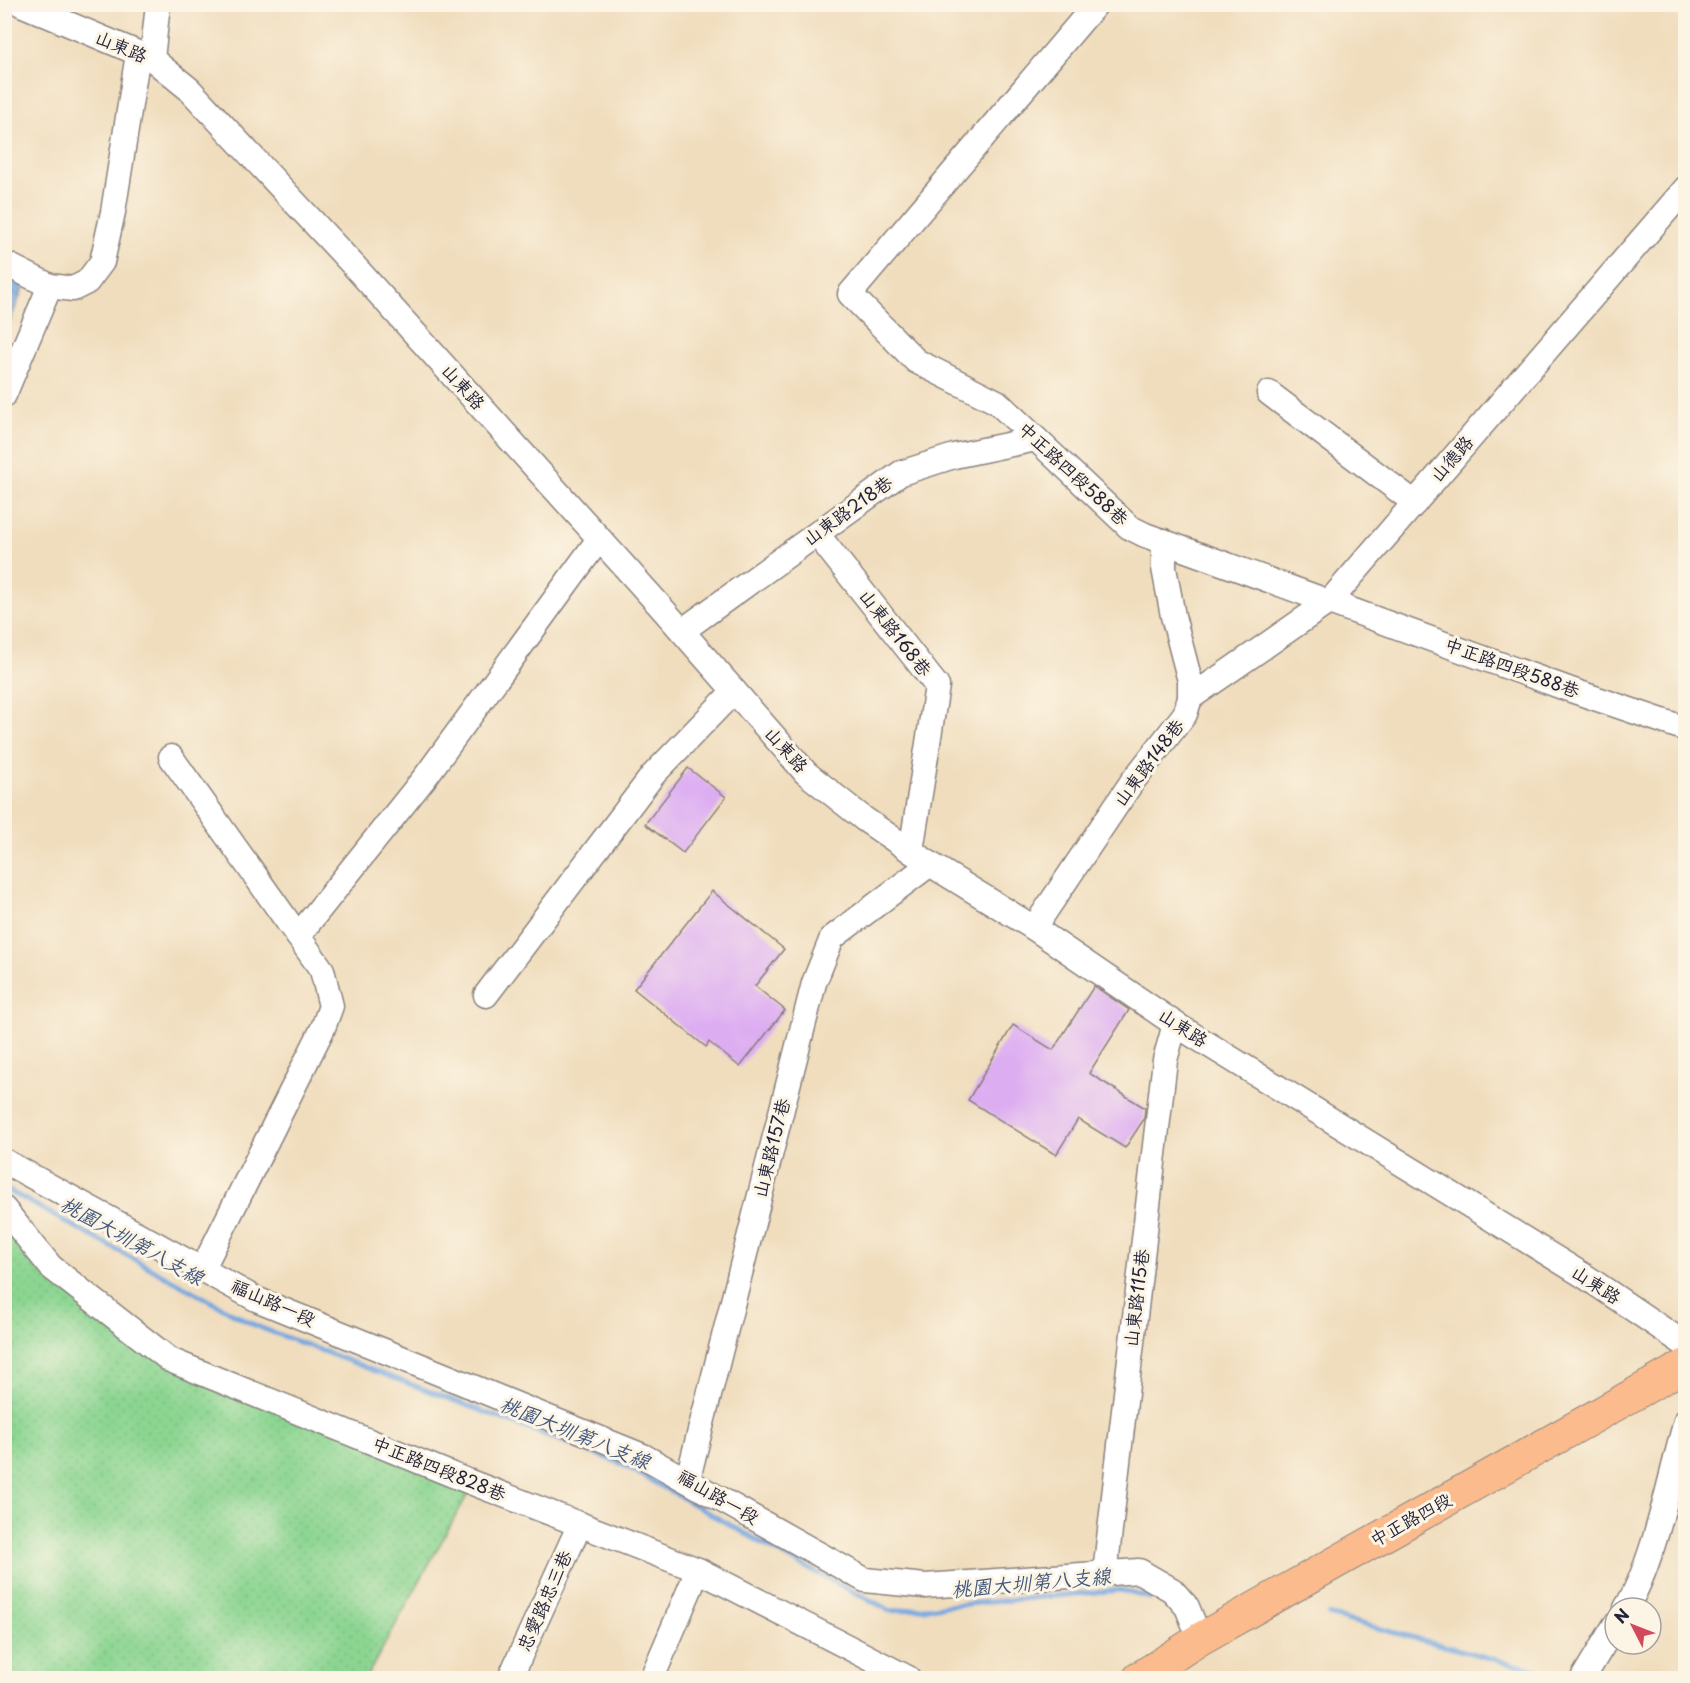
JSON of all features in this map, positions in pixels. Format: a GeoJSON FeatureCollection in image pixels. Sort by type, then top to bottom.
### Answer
{"type":"FeatureCollection","features":[{"type":"Feature","properties":{"kind":"main road","name":"中正路四段"},"geometry":{"type":"LineString","coordinates":[[1139,1678],[1200,1639],[1686,1365]]}},
{"type":"Feature","properties":{"kind":"street","name":"山東路"},"geometry":{"type":"LineString","coordinates":[[21,4],[145,56],[189,89],[356,268],[682,631],[806,773],[920,857],[1034,928],[1175,1024],[1586,1277],[1686,1345]]}},
{"type":"Feature","properties":{"kind":"street"},"geometry":{"type":"LineString","coordinates":[[4,263],[50,286],[73,289],[87,282],[102,262],[158,4]]}},
{"type":"Feature","properties":{"kind":"street","name":"中正路四段588巷"},"geometry":{"type":"LineString","coordinates":[[1096,4],[850,294],[916,361],[997,402],[1129,527],[1164,542],[1557,686],[1686,729]]}},
{"type":"Feature","properties":{"kind":"street","name":"山德路"},"geometry":{"type":"LineString","coordinates":[[1190,698],[1330,601],[1686,188]]}},
{"type":"Feature","properties":{"kind":"street"},"geometry":{"type":"LineString","coordinates":[[4,395],[50,286]]}},
{"type":"Feature","properties":{"kind":"street"},"geometry":{"type":"LineString","coordinates":[[1269,393],[1415,503]]}},
{"type":"Feature","properties":{"kind":"street","name":"山東路218巷"},"geometry":{"type":"LineString","coordinates":[[682,631],[901,473],[954,456],[1036,439]]}},
{"type":"Feature","properties":{"kind":"street","name":"山東路168巷"},"geometry":{"type":"LineString","coordinates":[[817,534],[938,686],[920,857]]}},
{"type":"Feature","properties":{"kind":"street"},"geometry":{"type":"LineString","coordinates":[[298,936],[426,776],[599,539]]}},
{"type":"Feature","properties":{"kind":"street","name":"山東路148巷"},"geometry":{"type":"LineString","coordinates":[[1034,928],[1132,782],[1185,714],[1190,698],[1190,681],[1164,568],[1164,542]]}},
{"type":"Feature","properties":{"kind":"street"},"geometry":{"type":"LineString","coordinates":[[486,995],[654,775],[735,691]]}},
{"type":"Feature","properties":{"kind":"street"},"geometry":{"type":"LineString","coordinates":[[171,757],[322,970],[332,1006],[323,1029],[201,1270]]}},
{"type":"Feature","properties":{"kind":"street","name":"山東路157巷"},"geometry":{"type":"LineString","coordinates":[[688,1478],[814,983],[832,938],[920,857]]}},
{"type":"Feature","properties":{"kind":"street","name":"山東路115巷"},"geometry":{"type":"LineString","coordinates":[[1105,1573],[1165,1060],[1175,1024]]}},
{"type":"Feature","properties":{"kind":"street","name":"福山路一段"},"geometry":{"type":"LineString","coordinates":[[4,1161],[256,1299],[644,1456],[688,1478],[865,1580],[925,1586],[1139,1571],[1172,1590],[1187,1607],[1200,1639]]}},
{"type":"Feature","properties":{"kind":"street","name":"中正路四段828巷"},"geometry":{"type":"LineString","coordinates":[[4,1209],[51,1267],[170,1360],[698,1570],[908,1678]]}},
{"type":"Feature","properties":{"kind":"street"},"geometry":{"type":"LineString","coordinates":[[1633,1596],[1655,1534],[1686,1421]]}},
{"type":"Feature","properties":{"kind":"street","name":"忠愛路忠三巷"},"geometry":{"type":"LineString","coordinates":[[510,1678],[580,1524]]}},
{"type":"Feature","properties":{"kind":"street"},"geometry":{"type":"LineString","coordinates":[[652,1678],[698,1570]]}},
{"type":"Feature","properties":{"kind":"street"},"geometry":{"type":"LineString","coordinates":[[1587,1671],[1603,1645]]}},
{"type":"Feature","properties":{"kind":"green space"},"geometry":{"type":"Polygon","coordinates":[[[4,1234],[140,1341],[475,1481],[366,1678],[5,1678],[4,1234]]]}},
{"type":"Feature","properties":{"kind":"water"},"geometry":{"type":"Polygon","coordinates":[[[5,278],[24,286],[5,334],[5,278]]]}},
{"type":"Feature","properties":{"kind":"building"},"geometry":{"type":"Polygon","coordinates":[[[688,768],[726,797],[683,853],[645,824],[688,768]]]}},
{"type":"Feature","properties":{"kind":"building"},"geometry":{"type":"Polygon","coordinates":[[[712,891],[784,949],[755,986],[785,1010],[740,1067],[709,1042],[706,1047],[634,989],[712,891]]]}},
{"type":"Feature","properties":{"kind":"building"},"geometry":{"type":"Polygon","coordinates":[[[1094,986],[1129,1010],[1089,1073],[1145,1108],[1144,1119],[1125,1148],[1078,1119],[1056,1155],[968,1100],[1013,1025],[1053,1050],[1094,986]]]}},
{"type":"Feature","properties":{"kind":"waterway","name":"桃園大圳第八支線"},"geometry":{"type":"LineString","coordinates":[[4,1188],[256,1326],[622,1464],[796,1562],[891,1611],[1120,1590],[1150,1598]]}},
{"type":"Feature","properties":{"kind":"waterway","name":"桃園大圳第八支線"},"geometry":{"type":"LineString","coordinates":[[1328,1615],[1565,1678]]}}]}
